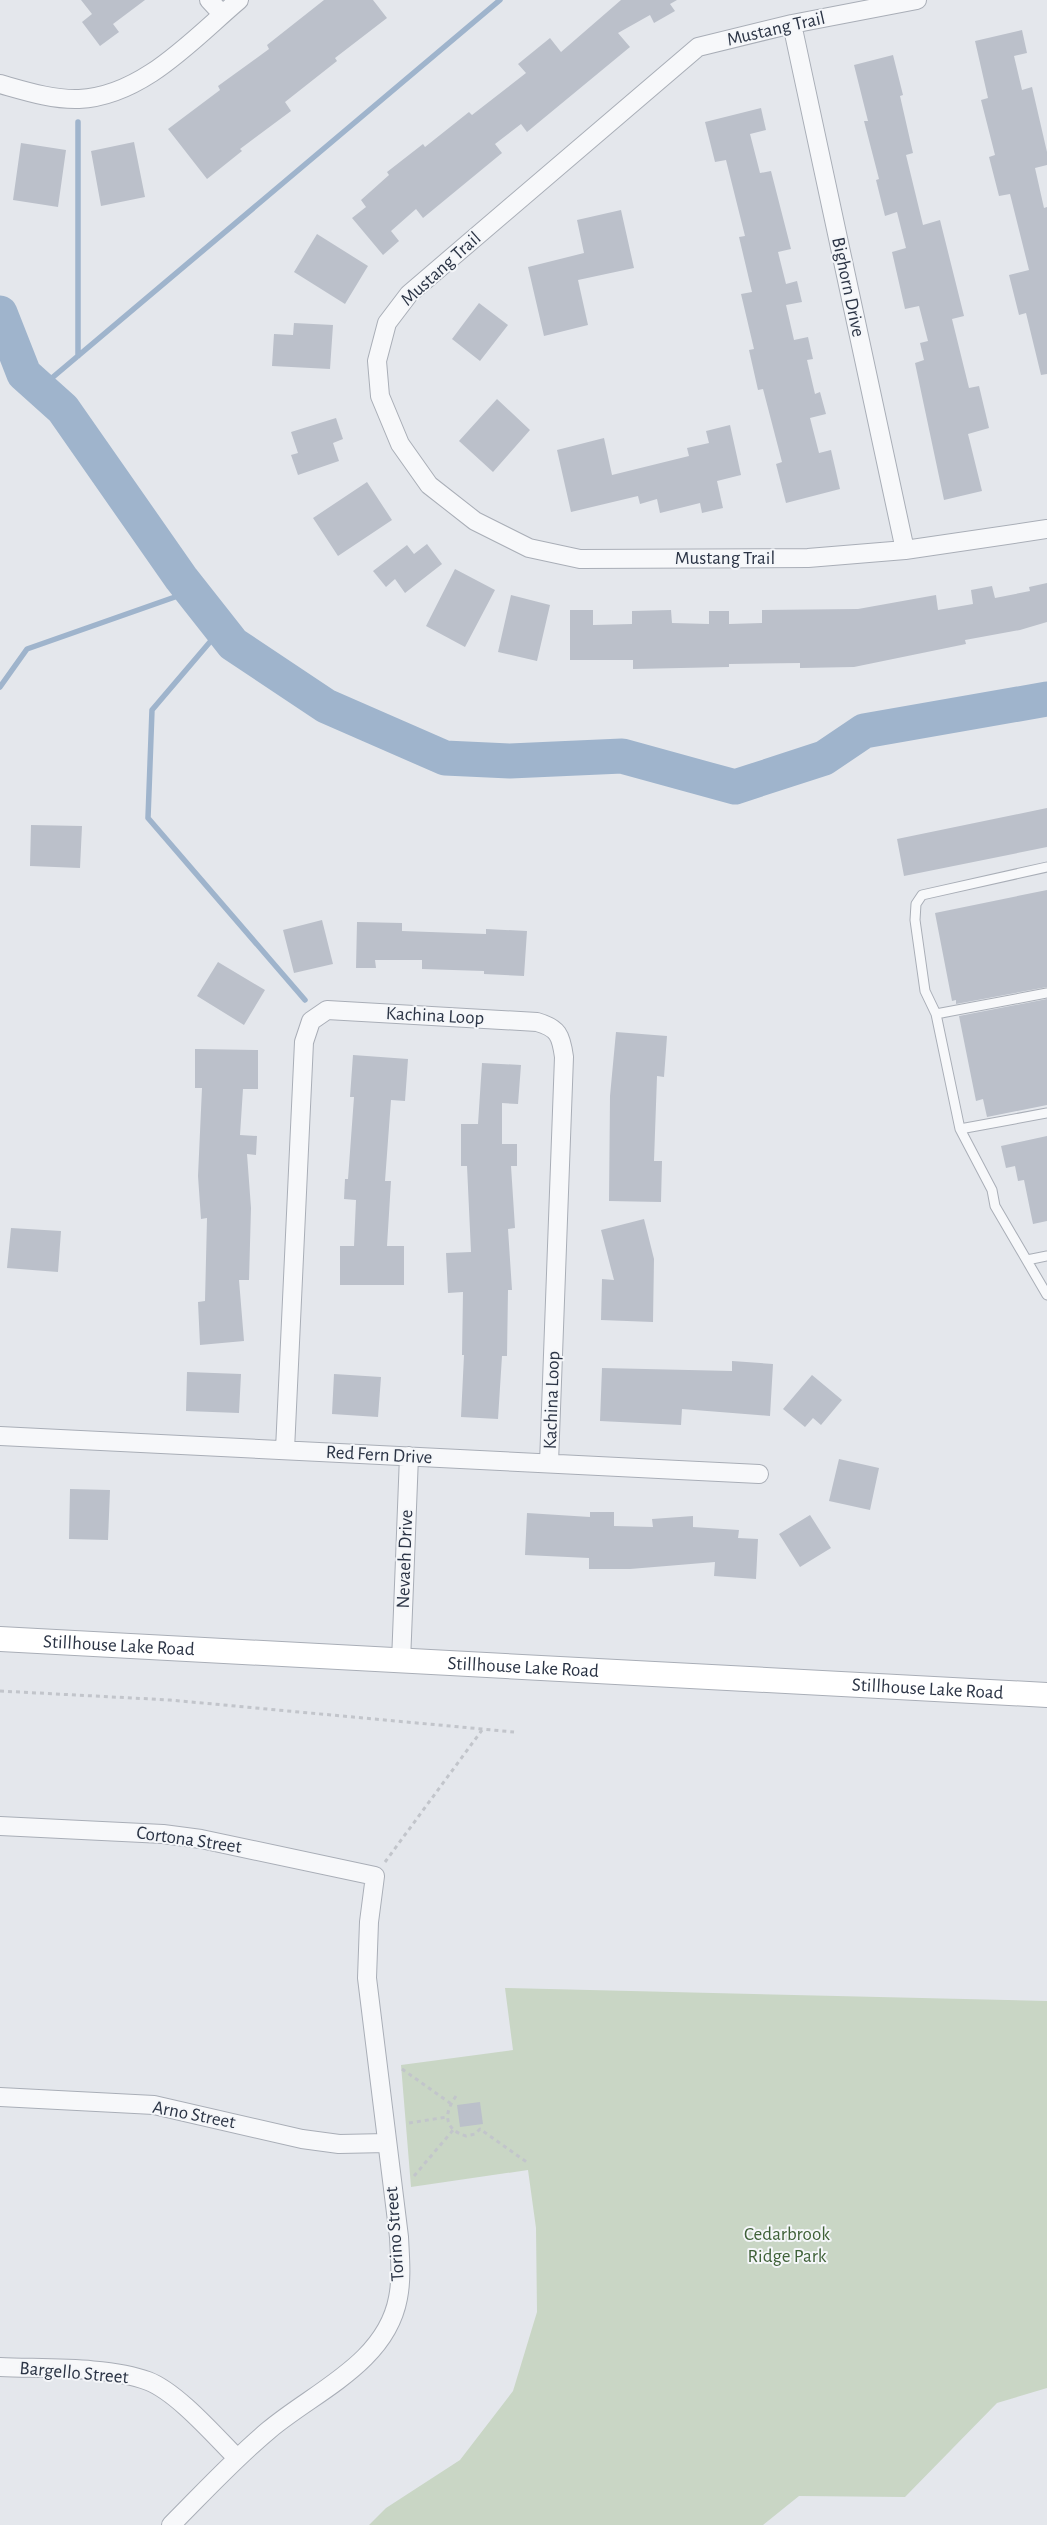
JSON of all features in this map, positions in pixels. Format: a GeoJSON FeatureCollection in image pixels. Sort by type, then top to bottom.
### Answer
{"type":"FeatureCollection","features":[{"type":"Feature","properties":{"kind":"main road","name":"Stillhouse Lake Road"},"geometry":{"type":"LineString","coordinates":[[0,1639],[401,1662],[1047,1695]]}},
{"type":"Feature","properties":{"kind":"street"},"geometry":{"type":"LineString","coordinates":[[209,0],[222,14]]}},
{"type":"Feature","properties":{"kind":"street"},"geometry":{"type":"LineString","coordinates":[[0,84],[34,94],[78,99],[110,94],[136,83],[239,0]]}},
{"type":"Feature","properties":{"kind":"street","name":"Mustang Trail"},"geometry":{"type":"LineString","coordinates":[[917,0],[792,24],[698,47],[409,294],[387,324],[377,361],[380,396],[400,444],[429,485],[474,521],[529,548],[580,559],[808,558],[905,550],[1047,529]]}},
{"type":"Feature","properties":{"kind":"street","name":"Bighorn Drive"},"geometry":{"type":"LineString","coordinates":[[792,24],[905,550]]}},
{"type":"Feature","properties":{"kind":"street","name":"Kachina Loop"},"geometry":{"type":"LineString","coordinates":[[285,1450],[304,1042],[312,1021],[326,1010],[537,1022],[552,1026],[562,1040],[564,1057],[550,1463]]}},
{"type":"Feature","properties":{"kind":"street","name":"Red Fern Drive"},"geometry":{"type":"LineString","coordinates":[[0,1436],[759,1474]]}},
{"type":"Feature","properties":{"kind":"street","name":"Nevaeh Drive"},"geometry":{"type":"LineString","coordinates":[[401,1662],[410,1456]]}},
{"type":"Feature","properties":{"kind":"street","name":"Cortona Street"},"geometry":{"type":"LineString","coordinates":[[0,1826],[128,1831],[182,1836],[375,1876]]}},
{"type":"Feature","properties":{"kind":"street","name":"Torino Street"},"geometry":{"type":"LineString","coordinates":[[171,2525],[237,2458],[270,2429],[365,2357],[391,2320],[398,2299],[401,2267],[367,1978],[369,1922],[375,1876]]}},
{"type":"Feature","properties":{"kind":"street","name":"Arno Street"},"geometry":{"type":"LineString","coordinates":[[0,2097],[154,2106],[302,2139],[339,2144],[387,2143]]}},
{"type":"Feature","properties":{"kind":"street","name":"Bargello Street"},"geometry":{"type":"LineString","coordinates":[[0,2367],[98,2372],[130,2376],[149,2381],[167,2392],[237,2458]]}},
{"type":"Feature","properties":{"kind":"lane"},"geometry":{"type":"LineString","coordinates":[[1047,867],[922,895],[916,904],[915,920],[925,991],[936,1014],[960,1128],[992,1190],[995,1206],[1047,1295]]}},
{"type":"Feature","properties":{"kind":"lane"},"geometry":{"type":"LineString","coordinates":[[936,1014],[1047,993]]}},
{"type":"Feature","properties":{"kind":"lane"},"geometry":{"type":"LineString","coordinates":[[960,1128],[1047,1113]]}},
{"type":"Feature","properties":{"kind":"lane"},"geometry":{"type":"LineString","coordinates":[[1027,1260],[1047,1256]]}},
{"type":"Feature","properties":{"kind":"path"},"geometry":{"type":"LineString","coordinates":[[0,1691],[170,1700],[514,1732]]}},
{"type":"Feature","properties":{"kind":"path"},"geometry":{"type":"LineString","coordinates":[[375,1876],[483,1730]]}},
{"type":"Feature","properties":{"kind":"path"},"geometry":{"type":"LineString","coordinates":[[402,2068],[450,2103]]}},
{"type":"Feature","properties":{"kind":"path"},"geometry":{"type":"LineString","coordinates":[[456,2096],[450,2103],[447,2117],[454,2129],[466,2136],[475,2134],[480,2128],[528,2164]]}},
{"type":"Feature","properties":{"kind":"path"},"geometry":{"type":"LineString","coordinates":[[408,2124],[447,2117]]}},
{"type":"Feature","properties":{"kind":"path"},"geometry":{"type":"LineString","coordinates":[[414,2176],[454,2129]]}},
{"type":"Feature","properties":{"kind":"green space","name":"Cedarbrook Ridge Park"},"geometry":{"type":"Polygon","coordinates":[[[505,1988],[1047,2001],[1047,2388],[997,2403],[905,2497],[799,2496],[763,2525],[369,2525],[386,2508],[460,2460],[513,2391],[537,2312],[536,2228],[528,2170],[411,2187],[401,2065],[513,2050],[505,1988]]]}},
{"type":"Feature","properties":{"kind":"building"},"geometry":{"type":"Polygon","coordinates":[[[81,0],[145,0],[113,24],[119,32],[100,46],[82,22],[92,14],[81,0]]]}},
{"type":"Feature","properties":{"kind":"building"},"geometry":{"type":"Polygon","coordinates":[[[324,0],[373,0],[387,18],[335,58],[337,61],[285,102],[291,111],[240,149],[242,151],[207,179],[168,129],[220,90],[218,86],[269,49],[267,45],[324,0]]]}},
{"type":"Feature","properties":{"kind":"building"},"geometry":{"type":"Polygon","coordinates":[[[621,0],[677,0],[670,4],[675,11],[654,23],[650,15],[618,33],[630,47],[527,132],[521,124],[495,144],[502,153],[423,218],[416,209],[391,231],[399,241],[383,255],[352,218],[366,207],[361,200],[389,175],[387,172],[423,144],[425,147],[469,112],[472,115],[526,73],[518,64],[550,38],[561,52],[621,0]]]}},
{"type":"Feature","properties":{"kind":"building"},"geometry":{"type":"Polygon","coordinates":[[[1022,30],[1027,53],[1014,56],[1022,90],[1032,87],[1047,152],[1047,165],[1035,168],[1044,208],[1047,207],[1047,374],[1041,375],[1026,313],[1019,315],[1009,275],[1029,270],[1010,194],[999,196],[989,157],[995,155],[981,100],[988,98],[975,41],[1022,30]]]}},
{"type":"Feature","properties":{"kind":"building"},"geometry":{"type":"Polygon","coordinates":[[[893,55],[903,95],[900,96],[913,153],[906,155],[923,225],[940,220],[964,316],[952,319],[969,388],[979,386],[989,428],[968,434],[982,491],[944,500],[915,363],[924,360],[920,343],[928,341],[919,306],[905,309],[892,252],[906,248],[897,212],[885,216],[876,180],[879,179],[864,121],[868,121],[854,65],[893,55]]]}},
{"type":"Feature","properties":{"kind":"building"},"geometry":{"type":"Polygon","coordinates":[[[761,108],[766,130],[750,134],[760,173],[771,171],[791,249],[778,252],[786,284],[797,281],[802,302],[786,305],[794,340],[808,337],[813,359],[807,360],[815,394],[820,392],[826,414],[810,418],[819,453],[831,450],[840,489],[786,503],[776,464],[782,462],[763,389],[758,390],[749,350],[754,349],[741,294],[752,292],[739,237],[745,236],[726,160],[715,162],[705,122],[761,108]]]}},
{"type":"Feature","properties":{"kind":"building"},"geometry":{"type":"Polygon","coordinates":[[[134,142],[145,197],[101,206],[91,151],[134,142]]]}},
{"type":"Feature","properties":{"kind":"building"},"geometry":{"type":"Polygon","coordinates":[[[21,143],[66,150],[58,207],[13,200],[21,143]]]}},
{"type":"Feature","properties":{"kind":"building"},"geometry":{"type":"Polygon","coordinates":[[[621,210],[634,268],[578,280],[588,325],[544,336],[528,267],[584,253],[577,220],[621,210]]]}},
{"type":"Feature","properties":{"kind":"building"},"geometry":{"type":"Polygon","coordinates":[[[317,234],[368,266],[345,304],[294,272],[317,234]]]}},
{"type":"Feature","properties":{"kind":"building"},"geometry":{"type":"Polygon","coordinates":[[[479,303],[508,325],[480,361],[452,339],[479,303]]]}},
{"type":"Feature","properties":{"kind":"building"},"geometry":{"type":"Polygon","coordinates":[[[294,323],[333,325],[330,369],[272,366],[274,334],[293,335],[294,323]]]}},
{"type":"Feature","properties":{"kind":"building"},"geometry":{"type":"Polygon","coordinates":[[[497,399],[530,430],[493,472],[459,441],[497,399]]]}},
{"type":"Feature","properties":{"kind":"building"},"geometry":{"type":"Polygon","coordinates":[[[336,418],[343,439],[333,443],[339,461],[298,475],[291,455],[298,453],[291,432],[336,418]]]}},
{"type":"Feature","properties":{"kind":"building"},"geometry":{"type":"Polygon","coordinates":[[[730,425],[741,475],[717,481],[723,508],[702,513],[700,503],[660,513],[657,499],[640,504],[638,496],[571,512],[557,450],[604,438],[612,475],[689,456],[687,448],[709,443],[706,431],[730,425]]]}},
{"type":"Feature","properties":{"kind":"building"},"geometry":{"type":"Polygon","coordinates":[[[367,482],[392,520],[338,556],[313,518],[367,482]]]}},
{"type":"Feature","properties":{"kind":"building"},"geometry":{"type":"Polygon","coordinates":[[[427,544],[442,564],[405,593],[395,579],[386,587],[373,571],[407,545],[414,554],[427,544]]]}},
{"type":"Feature","properties":{"kind":"building"},"geometry":{"type":"Polygon","coordinates":[[[455,569],[495,590],[465,647],[426,626],[455,569]]]}},
{"type":"Feature","properties":{"kind":"building"},"geometry":{"type":"Polygon","coordinates":[[[1047,583],[1047,622],[1020,630],[965,640],[966,644],[854,667],[800,668],[800,663],[729,664],[729,667],[633,669],[633,660],[570,660],[570,610],[593,610],[593,625],[632,624],[632,611],[671,610],[672,623],[709,624],[709,611],[729,611],[729,624],[762,623],[762,610],[858,609],[936,595],[938,610],[973,604],[971,590],[992,586],[995,598],[1030,591],[1029,587],[1047,583]]]}},
{"type":"Feature","properties":{"kind":"building"},"geometry":{"type":"Polygon","coordinates":[[[511,595],[550,605],[537,661],[498,652],[511,595]]]}},
{"type":"Feature","properties":{"kind":"building"},"geometry":{"type":"Polygon","coordinates":[[[1047,808],[1047,847],[904,876],[897,839],[1047,808]]]}},
{"type":"Feature","properties":{"kind":"building"},"geometry":{"type":"Polygon","coordinates":[[[31,825],[82,826],[80,868],[30,866],[31,825]]]}},
{"type":"Feature","properties":{"kind":"building"},"geometry":{"type":"Polygon","coordinates":[[[1047,890],[1047,987],[956,1004],[956,1000],[952,1001],[935,913],[1047,890]]]}},
{"type":"Feature","properties":{"kind":"building"},"geometry":{"type":"Polygon","coordinates":[[[322,920],[333,964],[294,973],[283,930],[322,920]]]}},
{"type":"Feature","properties":{"kind":"building"},"geometry":{"type":"Polygon","coordinates":[[[357,922],[402,923],[402,931],[486,934],[486,929],[527,931],[524,976],[484,974],[484,971],[422,969],[422,960],[375,960],[376,968],[356,968],[357,922]]]}},
{"type":"Feature","properties":{"kind":"building"},"geometry":{"type":"Polygon","coordinates":[[[218,962],[265,990],[244,1025],[197,996],[218,962]]]}},
{"type":"Feature","properties":{"kind":"building"},"geometry":{"type":"Polygon","coordinates":[[[1047,999],[1047,1105],[987,1117],[983,1099],[976,1101],[959,1016],[1047,999]]]}},
{"type":"Feature","properties":{"kind":"building"},"geometry":{"type":"Polygon","coordinates":[[[616,1032],[667,1036],[664,1077],[657,1076],[654,1161],[662,1161],[661,1202],[609,1201],[610,1096],[616,1032]]]}},
{"type":"Feature","properties":{"kind":"building"},"geometry":{"type":"Polygon","coordinates":[[[195,1049],[258,1050],[258,1089],[243,1089],[240,1135],[257,1136],[256,1155],[247,1154],[251,1208],[249,1280],[239,1280],[244,1341],[200,1345],[198,1302],[205,1301],[207,1218],[201,1219],[198,1176],[202,1088],[195,1088],[195,1049]]]}},
{"type":"Feature","properties":{"kind":"building"},"geometry":{"type":"Polygon","coordinates":[[[353,1055],[408,1059],[405,1101],[391,1100],[385,1181],[391,1181],[387,1246],[404,1246],[404,1285],[340,1285],[340,1246],[354,1246],[356,1200],[344,1199],[345,1179],[348,1179],[354,1097],[350,1097],[353,1055]]]}},
{"type":"Feature","properties":{"kind":"building"},"geometry":{"type":"Polygon","coordinates":[[[482,1063],[521,1065],[518,1104],[502,1103],[502,1144],[517,1144],[517,1166],[511,1166],[515,1228],[508,1229],[512,1290],[508,1290],[507,1356],[502,1356],[498,1419],[461,1417],[464,1355],[462,1355],[463,1292],[448,1293],[446,1253],[471,1252],[467,1166],[461,1166],[461,1124],[478,1124],[482,1063]]]}},
{"type":"Feature","properties":{"kind":"building"},"geometry":{"type":"Polygon","coordinates":[[[1047,1136],[1047,1221],[1033,1224],[1024,1180],[1018,1181],[1015,1166],[1006,1168],[1001,1146],[1047,1136]]]}},
{"type":"Feature","properties":{"kind":"building"},"geometry":{"type":"Polygon","coordinates":[[[644,1219],[654,1259],[653,1322],[601,1320],[602,1279],[614,1280],[601,1230],[644,1219]]]}},
{"type":"Feature","properties":{"kind":"building"},"geometry":{"type":"Polygon","coordinates":[[[11,1228],[61,1231],[58,1272],[7,1268],[11,1228]]]}},
{"type":"Feature","properties":{"kind":"building"},"geometry":{"type":"Polygon","coordinates":[[[732,1361],[773,1364],[770,1416],[682,1409],[681,1425],[600,1421],[602,1368],[732,1371],[732,1361]]]}},
{"type":"Feature","properties":{"kind":"building"},"geometry":{"type":"Polygon","coordinates":[[[187,1372],[241,1374],[239,1413],[186,1411],[187,1372]]]}},
{"type":"Feature","properties":{"kind":"building"},"geometry":{"type":"Polygon","coordinates":[[[334,1374],[381,1377],[378,1417],[332,1414],[334,1374]]]}},
{"type":"Feature","properties":{"kind":"building"},"geometry":{"type":"Polygon","coordinates":[[[812,1375],[842,1400],[821,1425],[813,1418],[805,1427],[783,1409],[812,1375]]]}},
{"type":"Feature","properties":{"kind":"building"},"geometry":{"type":"Polygon","coordinates":[[[839,1459],[879,1468],[870,1510],[829,1501],[839,1459]]]}},
{"type":"Feature","properties":{"kind":"building"},"geometry":{"type":"Polygon","coordinates":[[[70,1489],[110,1490],[108,1540],[69,1539],[70,1489]]]}},
{"type":"Feature","properties":{"kind":"building"},"geometry":{"type":"Polygon","coordinates":[[[590,1512],[614,1512],[614,1526],[653,1527],[652,1519],[693,1516],[693,1527],[739,1530],[738,1538],[758,1539],[756,1579],[714,1576],[715,1562],[630,1569],[589,1569],[589,1558],[525,1555],[527,1513],[590,1517],[590,1512]]]}},
{"type":"Feature","properties":{"kind":"building"},"geometry":{"type":"Polygon","coordinates":[[[810,1515],[831,1548],[800,1567],[779,1534],[810,1515]]]}},
{"type":"Feature","properties":{"kind":"building"},"geometry":{"type":"Polygon","coordinates":[[[480,2102],[483,2124],[460,2127],[457,2105],[480,2102]]]}},
{"type":"Feature","properties":{"kind":"waterway"},"geometry":{"type":"LineString","coordinates":[[40,388],[500,0]]}},
{"type":"Feature","properties":{"kind":"waterway"},"geometry":{"type":"LineString","coordinates":[[78,122],[78,356]]}},
{"type":"Feature","properties":{"kind":"waterway"},"geometry":{"type":"LineString","coordinates":[[0,313],[24,374],[63,409],[181,578],[233,644],[326,706],[445,758],[510,761],[622,756],[735,787],[824,758],[864,731],[1047,699]]}},
{"type":"Feature","properties":{"kind":"waterway"},"geometry":{"type":"LineString","coordinates":[[0,687],[27,649],[192,591]]}},
{"type":"Feature","properties":{"kind":"waterway"},"geometry":{"type":"LineString","coordinates":[[221,629],[152,710],[148,818],[305,1000]]}}]}
